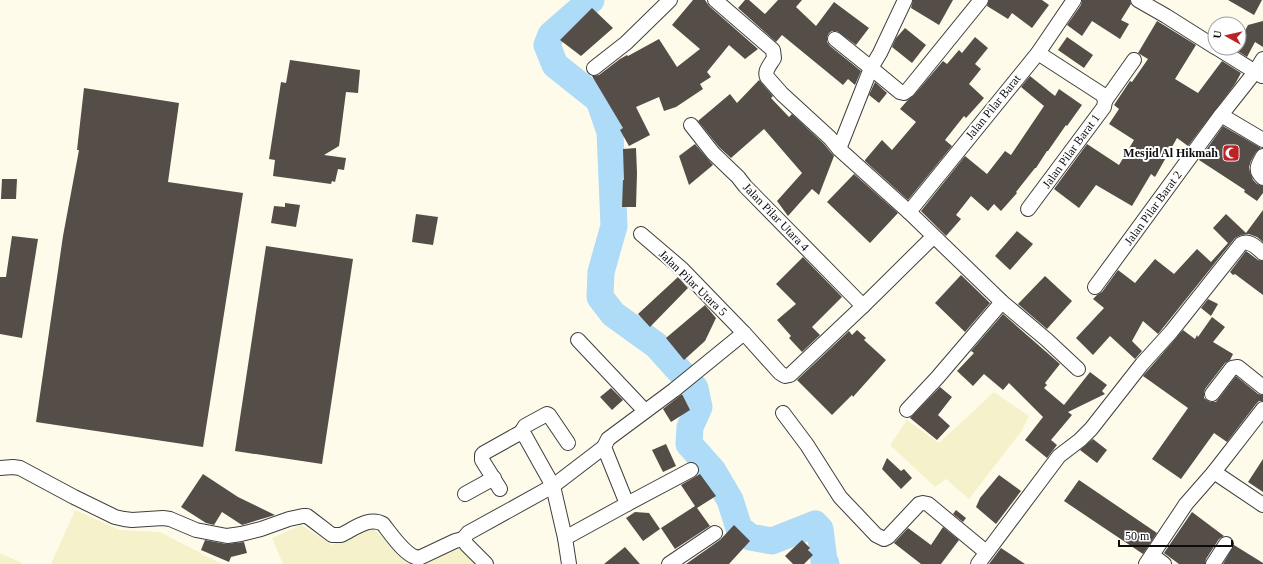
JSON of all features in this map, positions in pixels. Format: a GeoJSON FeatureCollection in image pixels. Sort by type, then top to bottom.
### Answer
{"type":"FeatureCollection","features":[{"type":"Feature","properties":{"kind":"street"},"geometry":{"type":"LineString","coordinates":[[594,68],[626,43],[670,0]]}},
{"type":"Feature","properties":{"kind":"street"},"geometry":{"type":"LineString","coordinates":[[714,0],[773,50],[774,58],[766,72],[766,77],[804,115],[830,138],[839,149],[909,212],[933,237],[1002,302],[1047,340],[1078,369]]}},
{"type":"Feature","properties":{"kind":"street"},"geometry":{"type":"LineString","coordinates":[[839,149],[871,68],[880,53],[905,0]]}},
{"type":"Feature","properties":{"kind":"street"},"geometry":{"type":"LineString","coordinates":[[835,39],[900,92],[904,93],[981,0]]}},
{"type":"Feature","properties":{"kind":"street","name":"Jalan Pilar Barat"},"geometry":{"type":"LineString","coordinates":[[909,212],[1038,52],[1074,0]]}},
{"type":"Feature","properties":{"kind":"street"},"geometry":{"type":"LineString","coordinates":[[1138,0],[1207,41]]}},
{"type":"Feature","properties":{"kind":"street","name":"Jalan Pilar Barat 1"},"geometry":{"type":"LineString","coordinates":[[1028,209],[1104,107],[1105,101],[1102,95],[1038,52]]}},
{"type":"Feature","properties":{"kind":"street"},"geometry":{"type":"LineString","coordinates":[[1230,56],[1259,74]]}},
{"type":"Feature","properties":{"kind":"street","name":"Jalan Pilar Barat 2"},"geometry":{"type":"LineString","coordinates":[[1094,287],[1221,115],[1259,74],[1263,59]]}},
{"type":"Feature","properties":{"kind":"street"},"geometry":{"type":"LineString","coordinates":[[1105,101],[1134,60]]}},
{"type":"Feature","properties":{"kind":"street"},"geometry":{"type":"LineString","coordinates":[[1221,115],[1263,140]]}},
{"type":"Feature","properties":{"kind":"street","name":"Jalan Pilar Utara 4"},"geometry":{"type":"LineString","coordinates":[[691,125],[713,153],[863,306]]}},
{"type":"Feature","properties":{"kind":"street"},"geometry":{"type":"LineString","coordinates":[[1263,156],[1257,167],[1257,171],[1263,178]]}},
{"type":"Feature","properties":{"kind":"street","name":"Jalan Pilar Utara 5"},"geometry":{"type":"LineString","coordinates":[[641,234],[682,269],[744,333],[780,373],[785,376],[790,375],[863,306]]}},
{"type":"Feature","properties":{"kind":"street"},"geometry":{"type":"LineString","coordinates":[[863,306],[933,237]]}},
{"type":"Feature","properties":{"kind":"street"},"geometry":{"type":"LineString","coordinates":[[978,564],[1059,456],[1080,440],[1090,429],[1142,364],[1167,338],[1241,244],[1248,242],[1263,253]]}},
{"type":"Feature","properties":{"kind":"street"},"geometry":{"type":"LineString","coordinates":[[907,410],[1002,302]]}},
{"type":"Feature","properties":{"kind":"street"},"geometry":{"type":"LineString","coordinates":[[0,468],[13,466],[20,468],[74,497],[116,517],[132,520],[170,519],[196,530],[227,536],[261,529],[303,516],[307,516],[332,535],[341,535],[370,521],[378,521],[383,524],[408,553],[414,558],[418,558],[455,541],[463,539],[468,534],[553,486],[604,447],[608,440],[744,333]]}},
{"type":"Feature","properties":{"kind":"street"},"geometry":{"type":"LineString","coordinates":[[578,340],[645,411]]}},
{"type":"Feature","properties":{"kind":"street"},"geometry":{"type":"LineString","coordinates":[[1212,394],[1232,368],[1235,367],[1238,367],[1263,387]]}},
{"type":"Feature","properties":{"kind":"street"},"geometry":{"type":"LineString","coordinates":[[1164,564],[1149,560],[1186,504],[1214,472],[1263,409]]}},
{"type":"Feature","properties":{"kind":"street"},"geometry":{"type":"LineString","coordinates":[[783,413],[807,445],[840,497],[876,535],[884,539],[888,537],[919,504],[923,503],[928,504],[986,552]]}},
{"type":"Feature","properties":{"kind":"street"},"geometry":{"type":"LineString","coordinates":[[465,494],[497,483],[482,460],[482,455],[484,453],[520,434],[525,426],[547,414],[568,443]]}},
{"type":"Feature","properties":{"kind":"street"},"geometry":{"type":"LineString","coordinates":[[520,434],[525,436],[553,486],[565,538],[569,564]]}},
{"type":"Feature","properties":{"kind":"street"},"geometry":{"type":"LineString","coordinates":[[604,447],[627,504]]}},
{"type":"Feature","properties":{"kind":"street"},"geometry":{"type":"LineString","coordinates":[[565,538],[691,470]]}},
{"type":"Feature","properties":{"kind":"street"},"geometry":{"type":"LineString","coordinates":[[1214,472],[1263,505]]}},
{"type":"Feature","properties":{"kind":"street"},"geometry":{"type":"LineString","coordinates":[[668,564],[715,533]]}},
{"type":"Feature","properties":{"kind":"street"},"geometry":{"type":"LineString","coordinates":[[463,539],[467,546],[486,564]]}},
{"type":"Feature","properties":{"kind":"street"},"geometry":{"type":"LineString","coordinates":[[1213,564],[1226,544]]}},
{"type":"Feature","properties":{"kind":"shaded area"},"geometry":{"type":"Polygon","coordinates":[[[994,392],[1029,416],[1021,432],[969,499],[946,479],[935,487],[890,445],[907,420],[939,443],[994,392]]]}},
{"type":"Feature","properties":{"kind":"shaded area"},"geometry":{"type":"Polygon","coordinates":[[[75,510],[120,530],[160,532],[222,564],[51,564],[75,510]]]}},
{"type":"Feature","properties":{"kind":"shaded area"},"geometry":{"type":"Polygon","coordinates":[[[301,525],[332,545],[371,527],[404,556],[417,564],[283,564],[272,538],[301,525]]]}},
{"type":"Feature","properties":{"kind":"shaded area"},"geometry":{"type":"Polygon","coordinates":[[[462,546],[481,564],[417,564],[462,546]]]}},
{"type":"Feature","properties":{"kind":"shaded area"},"geometry":{"type":"Polygon","coordinates":[[[0,553],[20,562],[22,564],[0,564],[0,553]]]}},
{"type":"Feature","properties":{"kind":"building"},"geometry":{"type":"Polygon","coordinates":[[[693,0],[705,0],[709,6],[758,49],[745,59],[729,45],[707,72],[711,77],[700,84],[703,89],[676,107],[664,111],[659,97],[636,107],[650,135],[629,146],[620,130],[623,128],[592,76],[599,75],[620,59],[659,39],[677,67],[700,49],[672,25],[693,0]]]}},
{"type":"Feature","properties":{"kind":"building"},"geometry":{"type":"Polygon","coordinates":[[[745,0],[749,0],[765,14],[778,0],[802,0],[796,7],[816,26],[834,2],[869,28],[856,45],[837,31],[832,31],[827,37],[827,42],[830,46],[861,71],[855,85],[848,79],[843,85],[782,35],[776,42],[738,8],[745,0]]]}},
{"type":"Feature","properties":{"kind":"building"},"geometry":{"type":"Polygon","coordinates":[[[913,0],[953,0],[939,25],[911,8],[913,0]]]}},
{"type":"Feature","properties":{"kind":"building"},"geometry":{"type":"Polygon","coordinates":[[[989,0],[1042,0],[1049,5],[1032,28],[1012,13],[1008,19],[987,6],[989,0]]]}},
{"type":"Feature","properties":{"kind":"building"},"geometry":{"type":"Polygon","coordinates":[[[1082,0],[1130,0],[1131,4],[1121,20],[1129,24],[1120,39],[1092,21],[1082,36],[1067,25],[1081,5],[1082,0]]]}},
{"type":"Feature","properties":{"kind":"building"},"geometry":{"type":"Polygon","coordinates":[[[1228,0],[1262,0],[1254,15],[1228,0]]]}},
{"type":"Feature","properties":{"kind":"building"},"geometry":{"type":"Polygon","coordinates":[[[592,8],[613,28],[581,56],[560,40],[592,8]]]}},
{"type":"Feature","properties":{"kind":"building"},"geometry":{"type":"Polygon","coordinates":[[[1157,21],[1196,45],[1175,79],[1198,93],[1222,61],[1241,73],[1235,84],[1188,146],[1177,138],[1155,177],[1151,174],[1132,206],[1096,185],[1079,208],[1054,189],[1087,144],[1119,165],[1134,140],[1109,124],[1119,109],[1114,105],[1130,81],[1132,82],[1148,59],[1138,53],[1157,21]]]}},
{"type":"Feature","properties":{"kind":"building"},"geometry":{"type":"Polygon","coordinates":[[[1263,21],[1263,47],[1255,42],[1247,57],[1245,56],[1247,56],[1248,25],[1263,21]]]}},
{"type":"Feature","properties":{"kind":"building"},"geometry":{"type":"Polygon","coordinates":[[[905,28],[926,45],[912,63],[892,47],[896,38],[905,28]]]}},
{"type":"Feature","properties":{"kind":"building"},"geometry":{"type":"Polygon","coordinates":[[[975,37],[988,48],[975,64],[981,69],[969,84],[984,98],[966,118],[964,116],[945,140],[952,146],[908,200],[865,160],[882,140],[892,150],[916,122],[900,109],[943,61],[947,64],[959,50],[962,53],[975,37]]]}},
{"type":"Feature","properties":{"kind":"building"},"geometry":{"type":"Polygon","coordinates":[[[1067,37],[1093,55],[1084,68],[1058,50],[1067,37]]]}},
{"type":"Feature","properties":{"kind":"building"},"geometry":{"type":"Polygon","coordinates":[[[290,60],[360,70],[358,93],[346,92],[339,146],[324,155],[346,158],[344,170],[338,169],[335,182],[332,181],[331,184],[273,176],[275,160],[269,159],[281,82],[286,83],[290,60]]]}},
{"type":"Feature","properties":{"kind":"building"},"geometry":{"type":"Polygon","coordinates":[[[1030,76],[1055,96],[1059,89],[1082,105],[1036,168],[1016,192],[1017,193],[1001,211],[994,204],[988,211],[971,196],[956,215],[961,219],[946,236],[921,211],[965,156],[987,174],[1005,151],[1011,155],[1044,106],[1021,87],[1030,76]]]}},
{"type":"Feature","properties":{"kind":"building"},"geometry":{"type":"Polygon","coordinates":[[[759,80],[773,96],[771,98],[789,117],[792,114],[824,144],[834,156],[819,195],[812,189],[788,216],[777,201],[802,173],[764,129],[731,158],[719,147],[698,121],[730,94],[737,103],[759,80]]]}},
{"type":"Feature","properties":{"kind":"building"},"geometry":{"type":"Polygon","coordinates":[[[875,82],[887,93],[879,103],[869,95],[875,82]]]}},
{"type":"Feature","properties":{"kind":"building"},"geometry":{"type":"Polygon","coordinates":[[[84,88],[179,103],[168,182],[243,193],[203,447],[36,422],[63,236],[79,150],[77,150],[84,88]]]}},
{"type":"Feature","properties":{"kind":"building","name":"Mesjid Al Hikmah"},"geometry":{"type":"Polygon","coordinates":[[[1223,126],[1261,148],[1256,152],[1249,167],[1253,180],[1257,184],[1263,186],[1263,193],[1257,201],[1244,192],[1245,190],[1199,160],[1223,126]]]}},
{"type":"Feature","properties":{"kind":"building"},"geometry":{"type":"Polygon","coordinates":[[[695,144],[713,165],[689,185],[679,156],[695,144]]]}},
{"type":"Feature","properties":{"kind":"building"},"geometry":{"type":"Polygon","coordinates":[[[636,148],[636,207],[622,207],[624,180],[623,149],[636,148]]]}},
{"type":"Feature","properties":{"kind":"building"},"geometry":{"type":"Polygon","coordinates":[[[854,174],[898,213],[870,243],[827,202],[854,174]]]}},
{"type":"Feature","properties":{"kind":"building"},"geometry":{"type":"Polygon","coordinates":[[[2,179],[17,179],[16,199],[1,199],[2,179]]]}},
{"type":"Feature","properties":{"kind":"building"},"geometry":{"type":"Polygon","coordinates":[[[285,203],[300,205],[296,227],[271,223],[274,206],[285,207],[285,203]]]}},
{"type":"Feature","properties":{"kind":"building"},"geometry":{"type":"Polygon","coordinates":[[[1263,210],[1263,242],[1257,237],[1249,234],[1241,235],[1235,238],[1158,334],[1143,321],[1132,341],[1142,351],[1135,359],[1110,336],[1093,355],[1076,338],[1104,308],[1093,299],[1102,292],[1118,270],[1135,283],[1155,259],[1174,274],[1197,249],[1211,262],[1228,243],[1213,228],[1226,214],[1246,233],[1263,210]]]}},
{"type":"Feature","properties":{"kind":"building"},"geometry":{"type":"Polygon","coordinates":[[[416,214],[438,217],[433,245],[412,242],[416,214]]]}},
{"type":"Feature","properties":{"kind":"building"},"geometry":{"type":"Polygon","coordinates":[[[1017,231],[1033,244],[1010,270],[995,256],[1017,231]]]}},
{"type":"Feature","properties":{"kind":"building"},"geometry":{"type":"Polygon","coordinates":[[[12,236],[38,239],[22,338],[0,334],[0,277],[6,277],[12,236]]]}},
{"type":"Feature","properties":{"kind":"building"},"geometry":{"type":"Polygon","coordinates":[[[266,246],[353,259],[322,464],[235,451],[266,246]]]}},
{"type":"Feature","properties":{"kind":"building"},"geometry":{"type":"Polygon","coordinates":[[[1246,251],[1258,260],[1263,261],[1263,295],[1235,274],[1233,275],[1230,272],[1246,251]]]}},
{"type":"Feature","properties":{"kind":"building"},"geometry":{"type":"Polygon","coordinates":[[[803,257],[842,297],[812,327],[820,335],[802,352],[789,338],[791,336],[777,320],[796,304],[776,284],[803,257]]]}},
{"type":"Feature","properties":{"kind":"building"},"geometry":{"type":"Polygon","coordinates":[[[961,275],[990,303],[965,332],[935,303],[961,275]]]}},
{"type":"Feature","properties":{"kind":"building"},"geometry":{"type":"Polygon","coordinates":[[[1045,276],[1072,301],[1047,329],[1018,304],[1045,276]]]}},
{"type":"Feature","properties":{"kind":"building"},"geometry":{"type":"Polygon","coordinates":[[[678,277],[688,288],[650,327],[638,314],[678,277]]]}},
{"type":"Feature","properties":{"kind":"building"},"geometry":{"type":"Polygon","coordinates":[[[1208,299],[1218,304],[1211,316],[1201,308],[1208,299]]]}},
{"type":"Feature","properties":{"kind":"building"},"geometry":{"type":"Polygon","coordinates":[[[705,305],[716,318],[705,341],[684,360],[666,338],[705,305]]]}},
{"type":"Feature","properties":{"kind":"building"},"geometry":{"type":"Polygon","coordinates":[[[1003,314],[1060,364],[1045,383],[1047,385],[1044,388],[1064,405],[1090,372],[1107,385],[1102,391],[1105,394],[1068,412],[1072,415],[1051,440],[1057,445],[1047,458],[1025,440],[1043,417],[1009,383],[1003,390],[984,374],[973,386],[957,371],[974,353],[971,351],[1003,314]]]}},
{"type":"Feature","properties":{"kind":"building"},"geometry":{"type":"Polygon","coordinates":[[[1212,317],[1225,327],[1213,342],[1233,354],[1230,360],[1225,363],[1205,389],[1204,398],[1210,402],[1216,402],[1236,376],[1258,394],[1263,395],[1263,401],[1259,401],[1256,404],[1227,442],[1214,433],[1181,479],[1152,459],[1188,408],[1143,376],[1183,330],[1195,339],[1212,317]]]}},
{"type":"Feature","properties":{"kind":"building"},"geometry":{"type":"Polygon","coordinates":[[[857,330],[866,338],[864,340],[886,360],[853,397],[852,395],[832,415],[797,380],[849,331],[852,335],[857,330]]]}},
{"type":"Feature","properties":{"kind":"building"},"geometry":{"type":"Polygon","coordinates":[[[940,387],[952,397],[938,415],[950,426],[937,440],[910,418],[940,387]]]}},
{"type":"Feature","properties":{"kind":"building"},"geometry":{"type":"Polygon","coordinates":[[[611,388],[623,400],[612,410],[600,397],[611,388]]]}},
{"type":"Feature","properties":{"kind":"building"},"geometry":{"type":"Polygon","coordinates":[[[682,394],[690,410],[671,422],[663,409],[682,394]]]}},
{"type":"Feature","properties":{"kind":"building"},"geometry":{"type":"Polygon","coordinates":[[[1093,439],[1107,450],[1097,463],[1080,450],[1093,439]]]}},
{"type":"Feature","properties":{"kind":"building"},"geometry":{"type":"Polygon","coordinates":[[[666,444],[676,466],[663,472],[652,450],[666,444]]]}},
{"type":"Feature","properties":{"kind":"building"},"geometry":{"type":"Polygon","coordinates":[[[887,458],[901,471],[904,469],[912,478],[901,489],[882,469],[887,458]]]}},
{"type":"Feature","properties":{"kind":"building"},"geometry":{"type":"Polygon","coordinates":[[[1263,459],[1263,492],[1248,482],[1263,459]]]}},
{"type":"Feature","properties":{"kind":"building"},"geometry":{"type":"Polygon","coordinates":[[[203,474],[238,497],[275,515],[242,525],[222,512],[214,525],[206,523],[181,507],[203,474]]]}},
{"type":"Feature","properties":{"kind":"building"},"geometry":{"type":"Polygon","coordinates":[[[700,474],[716,496],[697,508],[710,526],[675,549],[661,528],[695,506],[681,485],[700,474]]]}},
{"type":"Feature","properties":{"kind":"building"},"geometry":{"type":"Polygon","coordinates":[[[999,475],[1021,491],[996,524],[976,507],[980,498],[999,475]]]}},
{"type":"Feature","properties":{"kind":"building"},"geometry":{"type":"Polygon","coordinates":[[[1079,480],[1157,533],[1143,554],[1064,501],[1079,480]]]}},
{"type":"Feature","properties":{"kind":"building"},"geometry":{"type":"Polygon","coordinates":[[[956,510],[966,518],[963,522],[953,514],[956,510]]]}},
{"type":"Feature","properties":{"kind":"building"},"geometry":{"type":"Polygon","coordinates":[[[635,512],[649,513],[660,529],[643,541],[626,518],[635,512]]]}},
{"type":"Feature","properties":{"kind":"building"},"geometry":{"type":"Polygon","coordinates":[[[1192,512],[1224,536],[1219,539],[1206,559],[1205,564],[1179,564],[1164,553],[1192,512]]]}},
{"type":"Feature","properties":{"kind":"building"},"geometry":{"type":"Polygon","coordinates":[[[734,525],[750,541],[729,564],[686,564],[720,540],[734,525]]]}},
{"type":"Feature","properties":{"kind":"building"},"geometry":{"type":"Polygon","coordinates":[[[943,527],[959,540],[941,564],[921,564],[894,543],[908,528],[931,545],[943,527]]]}},
{"type":"Feature","properties":{"kind":"building"},"geometry":{"type":"Polygon","coordinates":[[[205,540],[226,544],[244,542],[247,553],[231,557],[229,562],[201,550],[205,540]]]}},
{"type":"Feature","properties":{"kind":"building"},"geometry":{"type":"Polygon","coordinates":[[[802,540],[810,548],[808,550],[813,555],[804,564],[793,564],[785,556],[802,540]]]}},
{"type":"Feature","properties":{"kind":"building"},"geometry":{"type":"Polygon","coordinates":[[[1234,545],[1263,563],[1263,564],[1223,564],[1234,545]]]}},
{"type":"Feature","properties":{"kind":"building"},"geometry":{"type":"Polygon","coordinates":[[[625,547],[640,564],[604,564],[625,547]]]}},
{"type":"Feature","properties":{"kind":"building"},"geometry":{"type":"Polygon","coordinates":[[[1001,548],[1025,564],[989,564],[1001,548]]]}},
{"type":"Feature","properties":{"kind":"waterway"},"geometry":{"type":"LineString","coordinates":[[591,0],[551,35],[547,45],[555,65],[599,100],[610,132],[614,226],[601,272],[600,297],[613,314],[656,345],[695,388],[699,407],[690,427],[689,444],[713,471],[730,500],[739,528],[750,537],[772,541],[815,524],[820,529],[824,561],[826,564]]}},
{"type":"Feature","properties":{"kind":"place","name":"Mesjid Al Hikmah"},"geometry":{"type":"Point","coordinates":[1231,153]}}]}
